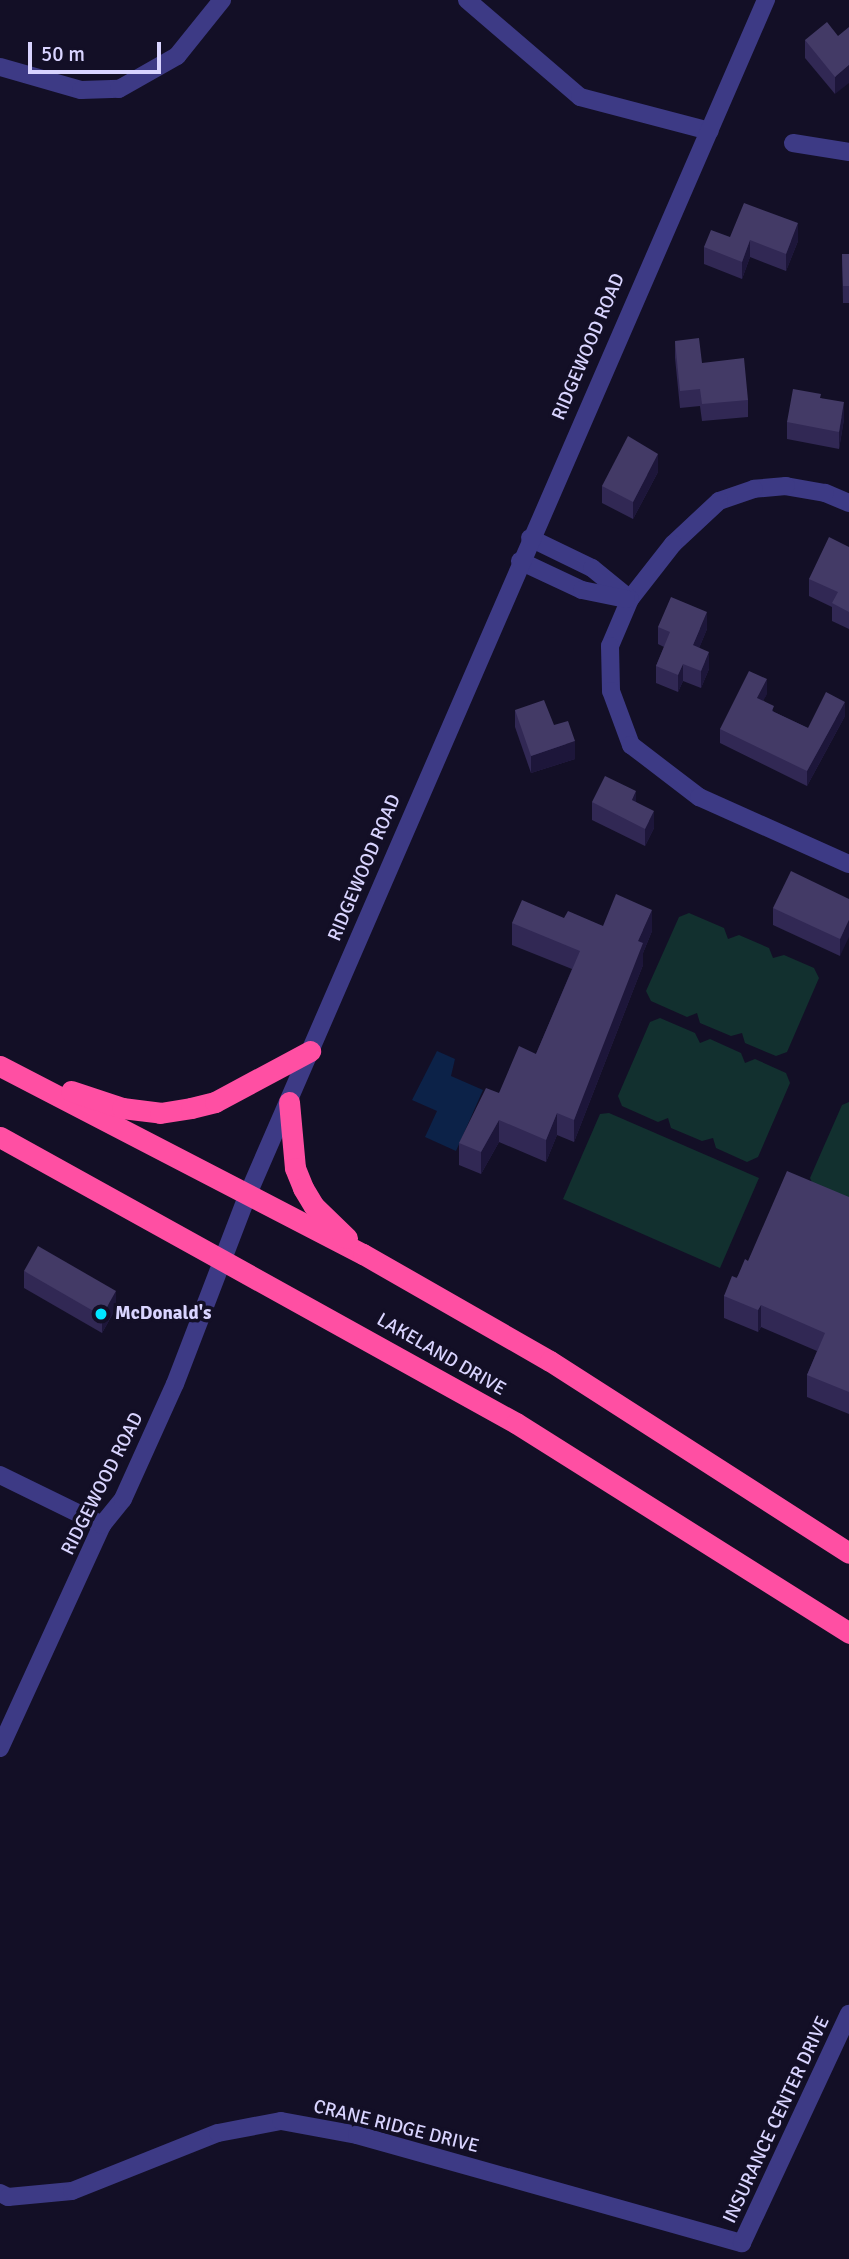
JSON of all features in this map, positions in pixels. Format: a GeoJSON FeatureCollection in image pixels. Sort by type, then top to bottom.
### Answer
{"type":"FeatureCollection","features":[{"type":"Feature","properties":{"kind":"highway"},"geometry":{"type":"LineString","coordinates":[[2,1068],[122,1108],[160,1113],[215,1102],[310,1051]]}},
{"type":"Feature","properties":{"kind":"highway"},"geometry":{"type":"LineString","coordinates":[[2,1068],[363,1254],[562,1368],[849,1553]]}},
{"type":"Feature","properties":{"kind":"highway"},"geometry":{"type":"LineString","coordinates":[[289,1102],[295,1168],[303,1188],[314,1206],[363,1254]]}},
{"type":"Feature","properties":{"kind":"highway","name":"LAKELAND DRIVE"},"geometry":{"type":"LineString","coordinates":[[0,1137],[223,1258],[516,1423],[849,1633]]}},
{"type":"Feature","properties":{"kind":"street"},"geometry":{"type":"LineString","coordinates":[[0,67],[80,90],[119,89],[177,56],[222,0]]}},
{"type":"Feature","properties":{"kind":"street"},"geometry":{"type":"LineString","coordinates":[[467,0],[580,97],[710,131]]}},
{"type":"Feature","properties":{"kind":"street","name":"RIDGEWOOD ROAD"},"geometry":{"type":"LineString","coordinates":[[0,1748],[102,1525],[123,1499],[139,1464],[248,1194],[520,561],[766,0]]}},
{"type":"Feature","properties":{"kind":"street"},"geometry":{"type":"LineString","coordinates":[[793,143],[849,152]]}},
{"type":"Feature","properties":{"kind":"street"},"geometry":{"type":"LineString","coordinates":[[849,503],[825,493],[786,486],[754,489],[719,501],[673,544],[629,599],[610,646],[611,691],[631,745],[699,797],[849,864]]}},
{"type":"Feature","properties":{"kind":"street"},"geometry":{"type":"LineString","coordinates":[[530,538],[593,568],[629,599]]}},
{"type":"Feature","properties":{"kind":"street"},"geometry":{"type":"LineString","coordinates":[[520,561],[582,590],[629,599]]}},
{"type":"Feature","properties":{"kind":"street"},"geometry":{"type":"LineString","coordinates":[[0,1475],[102,1525]]}},
{"type":"Feature","properties":{"kind":"street","name":"INSURANCE CENTER DRIVE"},"geometry":{"type":"LineString","coordinates":[[742,2243],[849,2014]]}},
{"type":"Feature","properties":{"kind":"street","name":"CRANE RIDGE DRIVE"},"geometry":{"type":"LineString","coordinates":[[0,2193],[8,2197],[72,2191],[218,2133],[281,2121],[357,2135],[742,2243]]}},
{"type":"Feature","properties":{"kind":"green space"},"geometry":{"type":"Polygon","coordinates":[[[689,913],[724,928],[728,939],[739,935],[769,948],[773,958],[784,955],[814,968],[819,978],[787,1052],[776,1056],[745,1043],[742,1033],[731,1036],[700,1023],[697,1013],[687,1017],[651,1001],[646,991],[679,917],[689,913]]]}},
{"type":"Feature","properties":{"kind":"green space"},"geometry":{"type":"Polygon","coordinates":[[[660,1018],[695,1033],[700,1043],[710,1039],[741,1053],[745,1063],[755,1059],[786,1073],[790,1083],[758,1157],[747,1162],[716,1148],[713,1138],[702,1141],[671,1128],[668,1118],[658,1122],[622,1106],[618,1096],[650,1022],[660,1018]]]}},
{"type":"Feature","properties":{"kind":"green space"},"geometry":{"type":"Polygon","coordinates":[[[849,1102],[849,1201],[815,1189],[810,1178],[842,1105],[849,1102]]]}},
{"type":"Feature","properties":{"kind":"green space"},"geometry":{"type":"Polygon","coordinates":[[[609,1113],[759,1178],[720,1268],[563,1199],[600,1114],[609,1113]]]}},
{"type":"Feature","properties":{"kind":"water"},"geometry":{"type":"Polygon","coordinates":[[[437,1051],[455,1059],[451,1076],[483,1090],[456,1151],[425,1137],[437,1111],[412,1100],[437,1051]]]}},
{"type":"Feature","properties":{"kind":"building"},"geometry":{"type":"Polygon","coordinates":[[[827,22],[838,36],[849,27],[849,65],[835,77],[805,40],[827,22]]]}},
{"type":"Feature","properties":{"kind":"building"},"geometry":{"type":"Polygon","coordinates":[[[744,203],[798,223],[786,254],[750,240],[742,262],[704,247],[711,230],[730,237],[744,203]]]}},
{"type":"Feature","properties":{"kind":"building"},"geometry":{"type":"Polygon","coordinates":[[[842,254],[849,254],[849,286],[843,286],[842,254]]]}},
{"type":"Feature","properties":{"kind":"building"},"geometry":{"type":"Polygon","coordinates":[[[699,338],[702,363],[744,358],[748,400],[702,404],[700,389],[680,391],[675,341],[699,338]]]}},
{"type":"Feature","properties":{"kind":"building"},"geometry":{"type":"Polygon","coordinates":[[[793,389],[844,402],[839,432],[787,422],[793,389]]]}},
{"type":"Feature","properties":{"kind":"building"},"geometry":{"type":"Polygon","coordinates":[[[628,436],[658,454],[633,502],[602,486],[628,436]]]}},
{"type":"Feature","properties":{"kind":"building"},"geometry":{"type":"Polygon","coordinates":[[[829,537],[849,547],[849,612],[832,603],[838,592],[809,579],[829,537]]]}},
{"type":"Feature","properties":{"kind":"building"},"geometry":{"type":"Polygon","coordinates":[[[671,597],[707,612],[693,645],[709,652],[701,671],[683,664],[678,675],[656,666],[670,632],[658,627],[671,597]]]}},
{"type":"Feature","properties":{"kind":"building"},"geometry":{"type":"Polygon","coordinates":[[[749,671],[767,679],[757,698],[774,706],[772,711],[808,728],[826,692],[845,702],[807,771],[720,729],[749,671]]]}},
{"type":"Feature","properties":{"kind":"building"},"geometry":{"type":"Polygon","coordinates":[[[544,700],[554,725],[568,721],[575,741],[531,756],[515,710],[544,700]]]}},
{"type":"Feature","properties":{"kind":"building"},"geometry":{"type":"Polygon","coordinates":[[[605,776],[636,791],[632,800],[654,811],[645,829],[592,802],[605,776]]]}},
{"type":"Feature","properties":{"kind":"building"},"geometry":{"type":"Polygon","coordinates":[[[791,871],[849,899],[849,920],[840,939],[773,908],[791,871]]]}},
{"type":"Feature","properties":{"kind":"building"},"geometry":{"type":"Polygon","coordinates":[[[616,894],[652,910],[638,941],[643,943],[574,1120],[557,1113],[546,1140],[499,1120],[481,1152],[459,1143],[486,1088],[499,1093],[519,1046],[536,1054],[580,951],[512,923],[522,900],[564,918],[568,911],[603,926],[616,894]]]}},
{"type":"Feature","properties":{"kind":"building"},"geometry":{"type":"Polygon","coordinates":[[[787,1171],[849,1197],[849,1392],[807,1375],[825,1333],[761,1305],[758,1310],[724,1296],[732,1276],[737,1278],[745,1259],[748,1261],[787,1171]]]}},
{"type":"Feature","properties":{"kind":"building"},"geometry":{"type":"Polygon","coordinates":[[[38,1246],[116,1291],[102,1316],[24,1271],[38,1246]]]}},
{"type":"Feature","properties":{"kind":"place","name":"McDonald's"},"geometry":{"type":"Point","coordinates":[101,1314]}}]}
